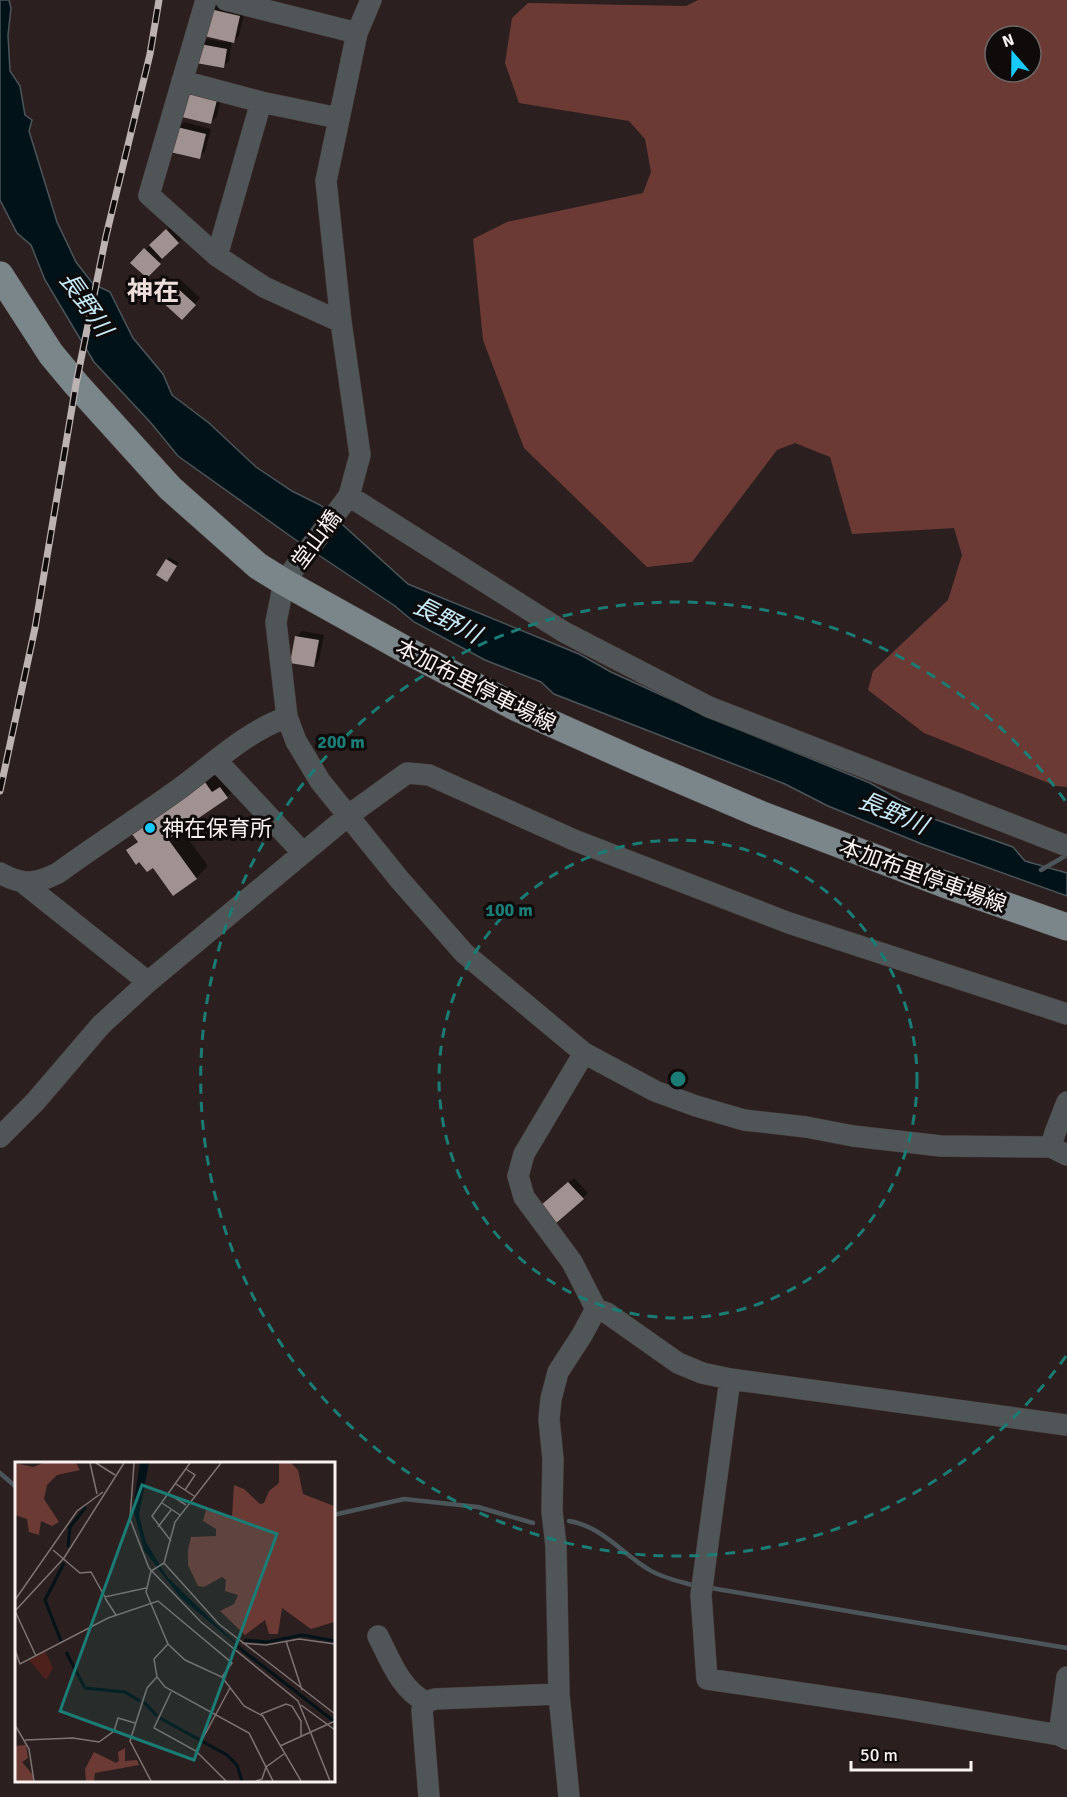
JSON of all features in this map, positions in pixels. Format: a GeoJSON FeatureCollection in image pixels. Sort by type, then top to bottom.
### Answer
{"type":"FeatureCollection","features":[{"type":"Feature","properties":{"kind":"main road","name":"本加布里停車場線"},"geometry":{"type":"LineString","coordinates":[[0,275],[51,354],[170,488],[258,566],[284,582],[517,708],[638,762],[760,814],[944,884],[1067,927]]}},
{"type":"Feature","properties":{"kind":"street"},"geometry":{"type":"LineString","coordinates":[[206,0],[149,195],[217,256],[264,288],[341,322]]}},
{"type":"Feature","properties":{"kind":"street"},"geometry":{"type":"LineString","coordinates":[[226,0],[357,33]]}},
{"type":"Feature","properties":{"kind":"street"},"geometry":{"type":"LineString","coordinates":[[371,0],[357,33],[326,181],[341,322],[360,455],[349,496],[564,632],[709,707],[1067,846]]}},
{"type":"Feature","properties":{"kind":"street"},"geometry":{"type":"LineString","coordinates":[[182,81],[261,102],[338,118]]}},
{"type":"Feature","properties":{"kind":"street"},"geometry":{"type":"LineString","coordinates":[[217,256],[261,102]]}},
{"type":"Feature","properties":{"kind":"street","name":"堂山橋"},"geometry":{"type":"LineString","coordinates":[[284,582],[349,496]]}},
{"type":"Feature","properties":{"kind":"street"},"geometry":{"type":"LineString","coordinates":[[284,582],[276,622],[287,717],[296,741],[320,781],[399,879],[464,953],[584,1053],[655,1091],[744,1120],[941,1146],[1059,1151],[1055,1133],[1067,1102]]}},
{"type":"Feature","properties":{"kind":"street"},"geometry":{"type":"LineString","coordinates":[[0,873],[26,883],[36,883],[58,873],[268,724],[287,717]]}},
{"type":"Feature","properties":{"kind":"street"},"geometry":{"type":"LineString","coordinates":[[216,760],[303,853]]}},
{"type":"Feature","properties":{"kind":"street"},"geometry":{"type":"LineString","coordinates":[[0,1137],[35,1102],[101,1025],[148,981],[349,815],[407,773],[429,775],[574,840],[789,923],[1067,1014]]}},
{"type":"Feature","properties":{"kind":"street"},"geometry":{"type":"LineString","coordinates":[[21,881],[148,981]]}},
{"type":"Feature","properties":{"kind":"street"},"geometry":{"type":"LineString","coordinates":[[584,1053],[524,1154],[518,1176],[524,1197],[572,1262],[596,1309],[607,1313],[678,1363],[702,1373],[1067,1425]]}},
{"type":"Feature","properties":{"kind":"street"},"geometry":{"type":"LineString","coordinates":[[569,1797],[559,1694],[556,1546],[552,1511],[553,1459],[549,1419],[558,1372],[596,1309]]}},
{"type":"Feature","properties":{"kind":"street"},"geometry":{"type":"LineString","coordinates":[[730,1378],[701,1595],[707,1679],[896,1707],[1063,1737],[1067,1677]]}},
{"type":"Feature","properties":{"kind":"street"},"geometry":{"type":"LineString","coordinates":[[378,1636],[402,1682],[414,1697],[426,1702],[435,1699],[559,1694]]}},
{"type":"Feature","properties":{"kind":"street"},"geometry":{"type":"LineString","coordinates":[[426,1702],[422,1710],[429,1797]]}},
{"type":"Feature","properties":{"kind":"shaded area"},"geometry":{"type":"Polygon","coordinates":[[[698,0],[1067,0],[1067,787],[1056,786],[924,733],[868,690],[873,671],[948,600],[962,555],[954,528],[852,534],[830,457],[795,443],[777,450],[692,562],[647,567],[524,448],[483,340],[473,239],[507,222],[643,193],[651,172],[645,139],[629,121],[519,103],[505,63],[512,18],[528,3],[686,6],[698,0]]]}},
{"type":"Feature","properties":{"kind":"water","name":"長野川"},"geometry":{"type":"Polygon","coordinates":[[[0,0],[9,0],[11,8],[8,35],[10,71],[20,86],[25,115],[32,120],[29,131],[57,222],[76,262],[93,284],[110,292],[133,338],[163,374],[172,395],[209,423],[256,467],[292,491],[322,506],[408,584],[579,654],[611,672],[716,720],[870,783],[934,819],[1013,847],[1025,861],[1067,873],[1067,896],[922,844],[828,806],[785,784],[554,694],[541,682],[485,660],[414,622],[395,606],[293,538],[178,456],[151,423],[94,362],[45,280],[31,245],[17,233],[0,200],[0,0]]]}},
{"type":"Feature","properties":{"kind":"building"},"geometry":{"type":"Polygon","coordinates":[[[210,9],[240,16],[234,43],[204,36],[210,9]]]}},
{"type":"Feature","properties":{"kind":"building"},"geometry":{"type":"Polygon","coordinates":[[[200,44],[227,49],[224,68],[196,63],[200,44]]]}},
{"type":"Feature","properties":{"kind":"building"},"geometry":{"type":"Polygon","coordinates":[[[188,93],[217,100],[211,124],[182,117],[188,93]]]}},
{"type":"Feature","properties":{"kind":"building"},"geometry":{"type":"Polygon","coordinates":[[[177,127],[206,134],[200,159],[170,152],[177,127]]]}},
{"type":"Feature","properties":{"kind":"building"},"geometry":{"type":"Polygon","coordinates":[[[166,229],[179,243],[162,259],[149,245],[166,229]]]}},
{"type":"Feature","properties":{"kind":"building"},"geometry":{"type":"Polygon","coordinates":[[[144,248],[161,264],[147,278],[130,263],[144,248]]]}},
{"type":"Feature","properties":{"kind":"building"},"geometry":{"type":"Polygon","coordinates":[[[174,285],[196,305],[182,320],[160,300],[174,285]]]}},
{"type":"Feature","properties":{"kind":"building"},"geometry":{"type":"Polygon","coordinates":[[[166,559],[177,566],[167,582],[156,575],[166,559]]]}},
{"type":"Feature","properties":{"kind":"building"},"geometry":{"type":"Polygon","coordinates":[[[295,636],[319,640],[314,667],[290,663],[295,636]]]}},
{"type":"Feature","properties":{"kind":"building"},"geometry":{"type":"Polygon","coordinates":[[[202,778],[212,792],[220,787],[228,798],[168,839],[197,879],[173,896],[153,868],[147,872],[139,862],[136,865],[126,850],[138,842],[128,829],[202,778]]]}},
{"type":"Feature","properties":{"kind":"building"},"geometry":{"type":"Polygon","coordinates":[[[568,1182],[584,1199],[555,1224],[540,1206],[568,1182]]]}},
{"type":"Feature","properties":{"kind":"waterway"},"geometry":{"type":"LineString","coordinates":[[1041,870],[1067,855]]}},
{"type":"Feature","properties":{"kind":"waterway"},"geometry":{"type":"LineString","coordinates":[[0,1473],[15,1486]]}},
{"type":"Feature","properties":{"kind":"waterway"},"geometry":{"type":"LineString","coordinates":[[334,1515],[404,1499],[478,1507],[533,1523]]}},
{"type":"Feature","properties":{"kind":"waterway"},"geometry":{"type":"LineString","coordinates":[[569,1521],[601,1534],[653,1572],[692,1585]]}},
{"type":"Feature","properties":{"kind":"waterway"},"geometry":{"type":"LineString","coordinates":[[711,1588],[1067,1648]]}},
{"type":"Feature","properties":{"kind":"railway"},"geometry":{"type":"LineString","coordinates":[[0,791],[35,628],[76,384],[106,236],[150,54],[159,0]]}},
{"type":"Feature","properties":{"kind":"place","name":"神在保育所"},"geometry":{"type":"Point","coordinates":[150,828]}},
{"type":"Feature","properties":{"kind":"district","name":"神在"},"geometry":{"type":"Point","coordinates":[153,291]}}]}
